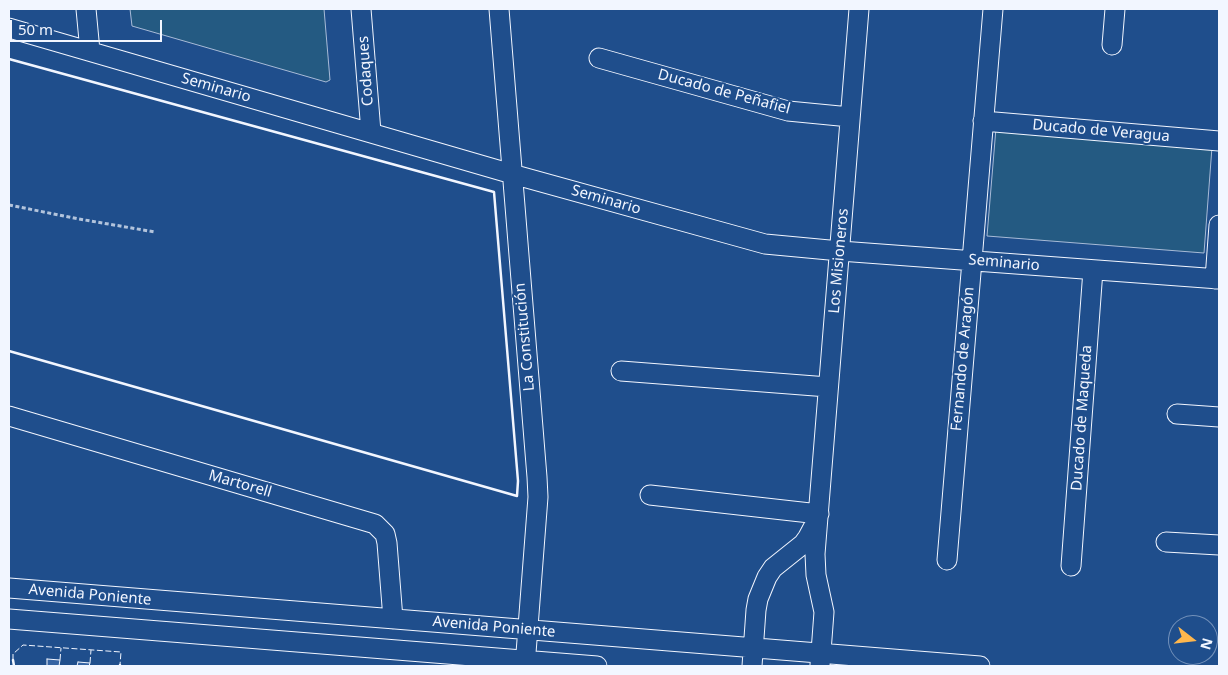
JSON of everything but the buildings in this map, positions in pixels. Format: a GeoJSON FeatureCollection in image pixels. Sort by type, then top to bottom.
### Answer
{"type":"FeatureCollection","features":[{"type":"Feature","properties":{"kind":"street"},"geometry":{"type":"LineString","coordinates":[[86,9],[90,51]]}},
{"type":"Feature","properties":{"kind":"street","name":"Codaques"},"geometry":{"type":"LineString","coordinates":[[361,9],[371,132]]}},
{"type":"Feature","properties":{"kind":"street","name":"La Constitución"},"geometry":{"type":"LineString","coordinates":[[499,9],[537,487],[526,663]]}},
{"type":"Feature","properties":{"kind":"street","name":"Los Misioneros"},"geometry":{"type":"LineString","coordinates":[[820,660],[824,612],[815,565],[815,554],[859,9]]}},
{"type":"Feature","properties":{"kind":"street","name":"Fernando de Aragón"},"geometry":{"type":"LineString","coordinates":[[947,560],[993,9]]}},
{"type":"Feature","properties":{"kind":"street"},"geometry":{"type":"LineString","coordinates":[[1112,45],[1115,9]]}},
{"type":"Feature","properties":{"kind":"street","name":"Seminario"},"geometry":{"type":"LineString","coordinates":[[9,28],[512,174],[765,244],[1217,279]]}},
{"type":"Feature","properties":{"kind":"street","name":"Ducado de Peñafiel"},"geometry":{"type":"LineString","coordinates":[[599,58],[788,111],[850,117]]}},
{"type":"Feature","properties":{"kind":"street","name":"Ducado de Veragua"},"geometry":{"type":"LineString","coordinates":[[983,121],[1219,141]]}},
{"type":"Feature","properties":{"kind":"street"},"geometry":{"type":"LineString","coordinates":[[1217,279],[1219,225]]}},
{"type":"Feature","properties":{"kind":"street","name":"Ducado de Maqueda"},"geometry":{"type":"LineString","coordinates":[[1071,566],[1093,270]]}},
{"type":"Feature","properties":{"kind":"street"},"geometry":{"type":"LineString","coordinates":[[621,371],[828,387]]}},
{"type":"Feature","properties":{"kind":"street"},"geometry":{"type":"LineString","coordinates":[[1177,414],[1219,417]]}},
{"type":"Feature","properties":{"kind":"street","name":"Martorell"},"geometry":{"type":"LineString","coordinates":[[9,416],[375,524],[385,534],[387,543],[393,619]]}},
{"type":"Feature","properties":{"kind":"street"},"geometry":{"type":"LineString","coordinates":[[650,496],[818,514]]}},
{"type":"Feature","properties":{"kind":"street","name":"Los Misioneros"},"geometry":{"type":"LineString","coordinates":[[753,657],[757,605],[767,577],[773,568],[803,544],[815,526],[818,514]]}},
{"type":"Feature","properties":{"kind":"street"},"geometry":{"type":"LineString","coordinates":[[1166,542],[1219,545]]}},
{"type":"Feature","properties":{"kind":"street","name":"Avenida Poniente"},"geometry":{"type":"LineString","coordinates":[[9,588],[528,630],[753,657],[980,666]]}},
{"type":"Feature","properties":{"kind":"street","name":"Avenida Poniente"},"geometry":{"type":"LineString","coordinates":[[9,619],[526,663],[597,666]]}},
{"type":"Feature","properties":{"kind":"path"},"geometry":{"type":"LineString","coordinates":[[9,205],[155,232]]}},
{"type":"Feature","properties":{"kind":"shaded area"},"geometry":{"type":"Polygon","coordinates":[[[130,9],[324,9],[330,80],[326,82],[132,26],[130,9]]]}},
{"type":"Feature","properties":{"kind":"shaded area"},"geometry":{"type":"Polygon","coordinates":[[[996,128],[1212,147],[1204,253],[987,236],[996,128]]]}},
{"type":"Feature","properties":{"kind":"fence"},"geometry":{"type":"LineString","coordinates":[[13,660],[13,654],[23,645],[121,652],[120,665]]}},
{"type":"Feature","properties":{"kind":"fence"},"geometry":{"type":"LineString","coordinates":[[60,660],[61,648]]}},
{"type":"Feature","properties":{"kind":"fence"},"geometry":{"type":"LineString","coordinates":[[90,663],[91,650]]}},
{"type":"Feature","properties":{"kind":"wall"},"geometry":{"type":"LineString","coordinates":[[9,59],[494,192],[518,481],[517,496],[9,351]]}},
{"type":"Feature","properties":{"kind":"wall"},"geometry":{"type":"LineString","coordinates":[[13,660],[14,666]]}}]}
